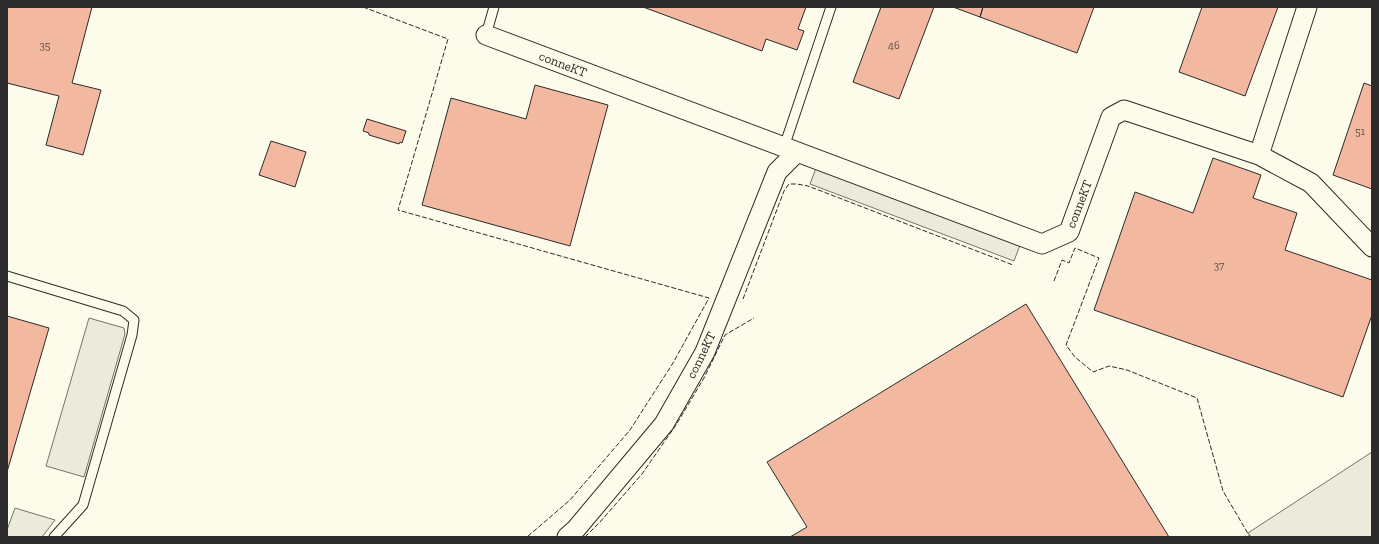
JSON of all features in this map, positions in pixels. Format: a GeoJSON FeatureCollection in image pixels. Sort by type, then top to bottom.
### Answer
{"type":"FeatureCollection","features":[{"type":"Feature","properties":{"kind":"street"},"geometry":{"type":"LineString","coordinates":[[1259,155],[1307,7]]}},
{"type":"Feature","properties":{"kind":"street","name":"conneKT"},"geometry":{"type":"LineString","coordinates":[[486,35],[1042,244],[1070,232],[1111,117],[1124,110],[1259,155],[1311,183],[1372,247]]}},
{"type":"Feature","properties":{"kind":"street","name":"conneKT"},"geometry":{"type":"LineString","coordinates":[[567,537],[576,529],[664,424],[705,352],[777,172],[791,150]]}},
{"type":"Feature","properties":{"kind":"lane"},"geometry":{"type":"LineString","coordinates":[[486,35],[494,7]]}},
{"type":"Feature","properties":{"kind":"lane"},"geometry":{"type":"LineString","coordinates":[[791,150],[831,7]]}},
{"type":"Feature","properties":{"kind":"lane"},"geometry":{"type":"LineString","coordinates":[[7,276],[123,311],[134,320],[132,335],[83,505],[54,537]]}},
{"type":"Feature","properties":{"kind":"shaded area"},"geometry":{"type":"Polygon","coordinates":[[[819,160],[1023,237],[1014,261],[810,184],[819,160]]]}},
{"type":"Feature","properties":{"kind":"shaded area"},"geometry":{"type":"Polygon","coordinates":[[[89,318],[124,328],[125,334],[84,477],[46,466],[89,318]]]}},
{"type":"Feature","properties":{"kind":"shaded area"},"geometry":{"type":"Polygon","coordinates":[[[1372,452],[1372,537],[1251,537],[1248,533],[1372,452]]]}},
{"type":"Feature","properties":{"kind":"shaded area"},"geometry":{"type":"Polygon","coordinates":[[[15,508],[55,520],[42,537],[7,537],[7,530],[15,508]]]}},
{"type":"Feature","properties":{"kind":"building"},"geometry":{"type":"Polygon","coordinates":[[[7,7],[92,7],[72,83],[101,90],[83,155],[46,145],[59,96],[7,83],[7,7]]]}},
{"type":"Feature","properties":{"kind":"building"},"geometry":{"type":"Polygon","coordinates":[[[643,7],[806,7],[798,29],[804,31],[797,50],[766,39],[762,51],[643,7]]]}},
{"type":"Feature","properties":{"kind":"building"},"geometry":{"type":"Polygon","coordinates":[[[881,7],[934,7],[899,99],[853,82],[881,7]]]}},
{"type":"Feature","properties":{"kind":"building"},"geometry":{"type":"Polygon","coordinates":[[[953,7],[983,7],[980,17],[953,7]]]}},
{"type":"Feature","properties":{"kind":"building"},"geometry":{"type":"Polygon","coordinates":[[[983,7],[1094,7],[1077,53],[980,17],[983,7]]]}},
{"type":"Feature","properties":{"kind":"building"},"geometry":{"type":"Polygon","coordinates":[[[1202,7],[1278,7],[1245,96],[1179,72],[1202,7]]]}},
{"type":"Feature","properties":{"kind":"building"},"geometry":{"type":"Polygon","coordinates":[[[1364,83],[1372,86],[1372,189],[1333,175],[1364,83]]]}},
{"type":"Feature","properties":{"kind":"building"},"geometry":{"type":"Polygon","coordinates":[[[535,85],[608,105],[570,246],[422,205],[451,98],[526,119],[535,85]]]}},
{"type":"Feature","properties":{"kind":"building"},"geometry":{"type":"Polygon","coordinates":[[[367,119],[406,131],[402,143],[400,142],[399,144],[369,135],[369,133],[363,131],[367,119]]]}},
{"type":"Feature","properties":{"kind":"building"},"geometry":{"type":"Polygon","coordinates":[[[271,141],[306,152],[295,187],[259,175],[271,141]]]}},
{"type":"Feature","properties":{"kind":"building"},"geometry":{"type":"Polygon","coordinates":[[[1213,158],[1261,175],[1253,198],[1297,213],[1285,250],[1372,280],[1372,315],[1343,397],[1094,310],[1135,192],[1193,213],[1213,158]]]}},
{"type":"Feature","properties":{"kind":"building"},"geometry":{"type":"Polygon","coordinates":[[[1026,304],[1169,537],[790,537],[807,527],[767,462],[1026,304]]]}},
{"type":"Feature","properties":{"kind":"building"},"geometry":{"type":"Polygon","coordinates":[[[7,316],[49,328],[7,472],[7,316]]]}},
{"type":"Feature","properties":{"kind":"fence"},"geometry":{"type":"LineString","coordinates":[[363,7],[448,39],[398,210],[709,298],[673,363],[630,430],[570,500],[527,537]]}},
{"type":"Feature","properties":{"kind":"fence"},"geometry":{"type":"LineString","coordinates":[[743,299],[784,191],[789,184],[808,186],[1013,265]]}},
{"type":"Feature","properties":{"kind":"fence"},"geometry":{"type":"LineString","coordinates":[[1054,281],[1062,260],[1069,263],[1075,248],[1099,258],[1066,345],[1075,357],[1093,372],[1109,366],[1127,370],[1197,398],[1223,491],[1250,537]]}},
{"type":"Feature","properties":{"kind":"fence"},"geometry":{"type":"LineString","coordinates":[[585,537],[642,474],[676,425],[704,378],[725,335],[754,318]]}}]}
